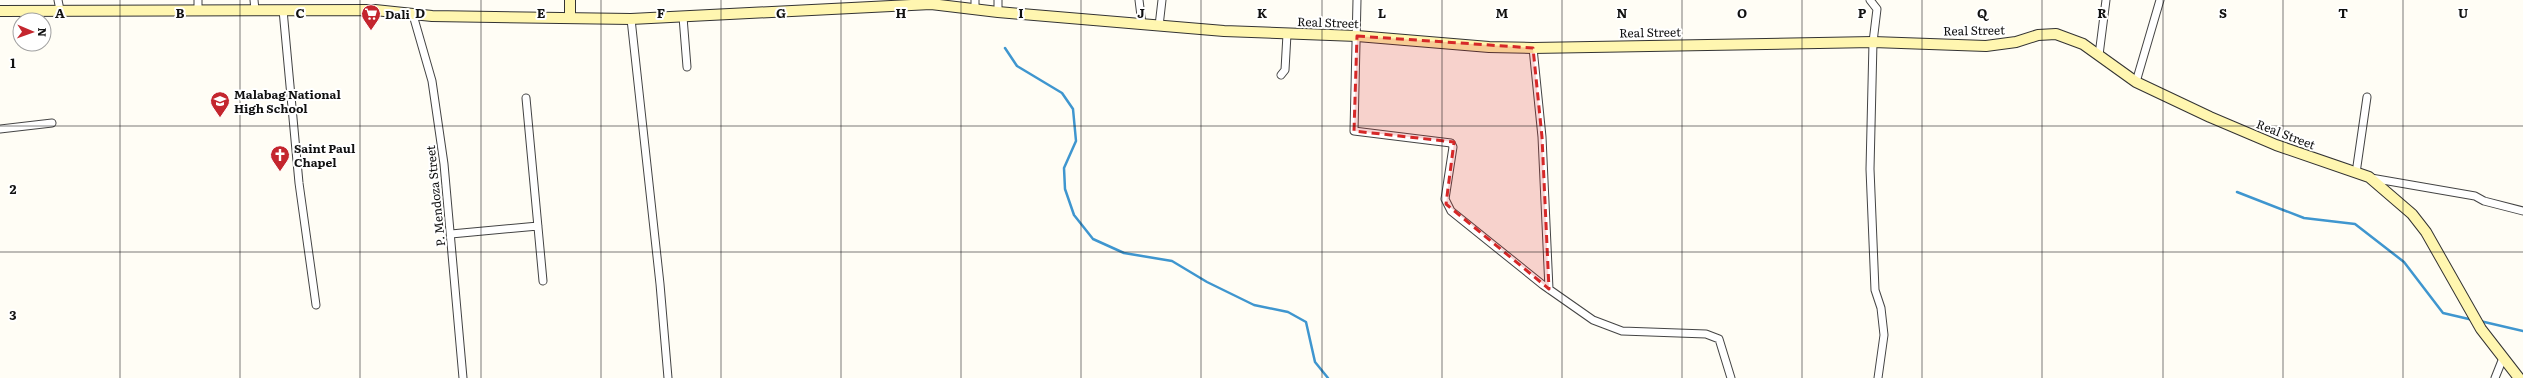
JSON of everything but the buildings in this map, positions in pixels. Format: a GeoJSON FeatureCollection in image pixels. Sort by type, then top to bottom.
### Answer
{"type":"FeatureCollection","features":[{"type":"Feature","properties":{"kind":"street"},"geometry":{"type":"LineString","coordinates":[[58,0],[60,10]]}},
{"type":"Feature","properties":{"kind":"street"},"geometry":{"type":"LineString","coordinates":[[570,0],[570,18]]}},
{"type":"Feature","properties":{"kind":"street"},"geometry":{"type":"LineString","coordinates":[[998,0],[998,12]]}},
{"type":"Feature","properties":{"kind":"street"},"geometry":{"type":"LineString","coordinates":[[1139,0],[1142,24]]}},
{"type":"Feature","properties":{"kind":"street"},"geometry":{"type":"LineString","coordinates":[[1159,26],[1162,0]]}},
{"type":"Feature","properties":{"kind":"street"},"geometry":{"type":"LineString","coordinates":[[1357,0],[1354,131],[1451,143],[1453,147],[1446,204],[1450,211],[1549,289],[1592,320],[1622,331],[1706,334],[1719,338],[1731,378]]}},
{"type":"Feature","properties":{"kind":"street"},"geometry":{"type":"LineString","coordinates":[[1870,0],[1877,9],[1873,42],[1870,169],[1872,246],[1875,290],[1881,308],[1884,335],[1878,378]]}},
{"type":"Feature","properties":{"kind":"street"},"geometry":{"type":"LineString","coordinates":[[2099,56],[2106,0]]}},
{"type":"Feature","properties":{"kind":"street"},"geometry":{"type":"LineString","coordinates":[[2136,82],[2160,0]]}},
{"type":"Feature","properties":{"kind":"street","name":"Real Street"},"geometry":{"type":"LineString","coordinates":[[0,11],[198,5],[255,5],[283,10],[375,10],[413,15],[631,19],[896,4],[975,4],[998,12],[1159,26],[1286,34],[1357,36],[1482,46],[1533,48],[1873,42],[1986,46],[2016,42],[2038,35],[2056,34],[2083,44],[2136,82],[2210,117],[2276,145],[2369,177],[2412,214],[2421,226],[2481,329],[2519,378]]}},
{"type":"Feature","properties":{"kind":"street"},"geometry":{"type":"LineString","coordinates":[[283,10],[303,214],[316,305]]}},
{"type":"Feature","properties":{"kind":"street","name":"P. Mendoza Street"},"geometry":{"type":"LineString","coordinates":[[413,15],[432,81],[444,164],[463,378]]}},
{"type":"Feature","properties":{"kind":"street"},"geometry":{"type":"LineString","coordinates":[[683,17],[687,67]]}},
{"type":"Feature","properties":{"kind":"street"},"geometry":{"type":"LineString","coordinates":[[631,19],[660,284],[668,378]]}},
{"type":"Feature","properties":{"kind":"street"},"geometry":{"type":"LineString","coordinates":[[1281,75],[1285,70],[1286,34]]}},
{"type":"Feature","properties":{"kind":"street"},"geometry":{"type":"LineString","coordinates":[[1533,48],[1542,137],[1549,289]]}},
{"type":"Feature","properties":{"kind":"street"},"geometry":{"type":"LineString","coordinates":[[2356,173],[2368,97]]}},
{"type":"Feature","properties":{"kind":"street"},"geometry":{"type":"LineString","coordinates":[[526,98],[543,281]]}},
{"type":"Feature","properties":{"kind":"street"},"geometry":{"type":"LineString","coordinates":[[0,129],[52,123]]}},
{"type":"Feature","properties":{"kind":"street"},"geometry":{"type":"LineString","coordinates":[[2369,177],[2475,196],[2492,203],[2523,211]]}},
{"type":"Feature","properties":{"kind":"street"},"geometry":{"type":"LineString","coordinates":[[451,234],[538,226]]}},
{"type":"Feature","properties":{"kind":"street"},"geometry":{"type":"LineString","coordinates":[[2495,378],[2503,358]]}},
{"type":"Feature","properties":{"kind":"highlighted area"},"geometry":{"type":"Polygon","coordinates":[[[1357,36],[1533,48],[1542,137],[1549,289],[1446,204],[1454,142],[1354,131],[1357,36]]]}},
{"type":"Feature","properties":{"kind":"waterway"},"geometry":{"type":"LineString","coordinates":[[1005,48],[1017,66],[1062,93],[1073,109],[1076,141],[1064,168],[1065,189],[1074,215],[1093,239],[1124,253],[1172,261],[1207,282],[1254,305],[1288,312],[1306,322],[1315,362],[1328,378]]}},
{"type":"Feature","properties":{"kind":"waterway"},"geometry":{"type":"LineString","coordinates":[[2237,192],[2304,218],[2355,224],[2404,262],[2443,313],[2473,320]]}},
{"type":"Feature","properties":{"kind":"waterway"},"geometry":{"type":"LineString","coordinates":[[2480,321],[2523,331]]}},
{"type":"Feature","properties":{"kind":"place","name":"Dali"},"geometry":{"type":"Point","coordinates":[371,31]}},
{"type":"Feature","properties":{"kind":"place","name":"Malabag National High School"},"geometry":{"type":"Point","coordinates":[220,118]}},
{"type":"Feature","properties":{"kind":"place","name":"Saint Paul Chapel"},"geometry":{"type":"Point","coordinates":[280,172]}}]}
